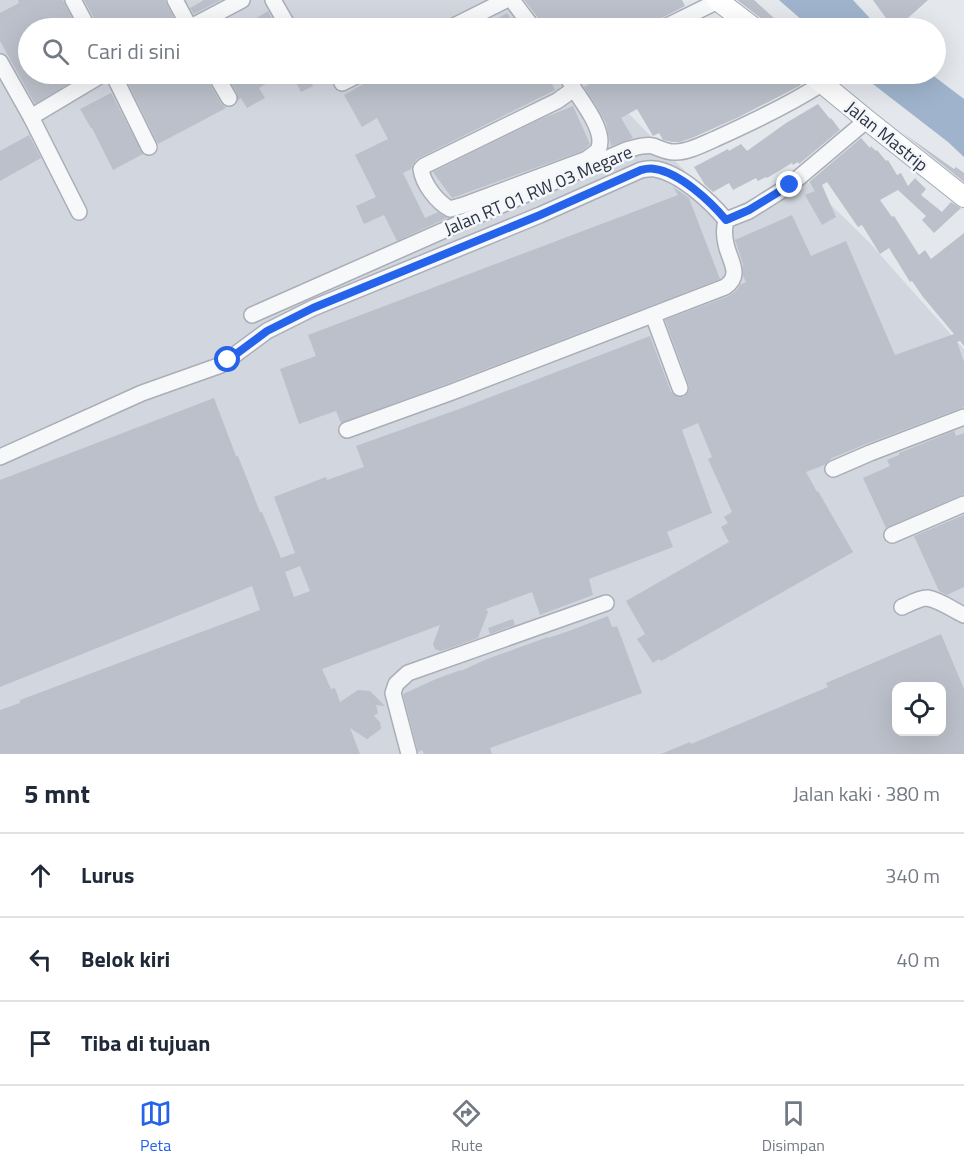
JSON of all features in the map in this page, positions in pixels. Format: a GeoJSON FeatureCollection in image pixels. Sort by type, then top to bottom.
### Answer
{"type":"FeatureCollection","features":[{"type":"Feature","properties":{"kind":"main road"},"geometry":{"type":"LineString","coordinates":[[718,0],[741,18]]}},
{"type":"Feature","properties":{"kind":"main road","name":"Jalan Mastrip"},"geometry":{"type":"LineString","coordinates":[[824,84],[964,198]]}},
{"type":"Feature","properties":{"kind":"street"},"geometry":{"type":"LineString","coordinates":[[73,0],[83,18]]}},
{"type":"Feature","properties":{"kind":"street"},"geometry":{"type":"LineString","coordinates":[[175,0],[185,18]]}},
{"type":"Feature","properties":{"kind":"street"},"geometry":{"type":"LineString","coordinates":[[209,18],[242,0]]}},
{"type":"Feature","properties":{"kind":"street"},"geometry":{"type":"LineString","coordinates":[[273,0],[283,18]]}},
{"type":"Feature","properties":{"kind":"street"},"geometry":{"type":"LineString","coordinates":[[470,18],[506,0]]}},
{"type":"Feature","properties":{"kind":"street"},"geometry":{"type":"LineString","coordinates":[[512,0],[526,18]]}},
{"type":"Feature","properties":{"kind":"street"},"geometry":{"type":"LineString","coordinates":[[683,18],[718,0]]}},
{"type":"Feature","properties":{"kind":"street"},"geometry":{"type":"LineString","coordinates":[[0,62],[5,83],[31,117],[80,212]]}},
{"type":"Feature","properties":{"kind":"street"},"geometry":{"type":"LineString","coordinates":[[31,117],[86,84]]}},
{"type":"Feature","properties":{"kind":"street"},"geometry":{"type":"LineString","coordinates":[[118,84],[149,147]]}},
{"type":"Feature","properties":{"kind":"street"},"geometry":{"type":"LineString","coordinates":[[221,84],[229,98]]}},
{"type":"Feature","properties":{"kind":"street"},"geometry":{"type":"LineString","coordinates":[[567,84],[557,101],[424,165],[421,169],[422,175],[436,199],[450,209],[464,205],[586,159],[597,151],[601,139],[574,84]]}},
{"type":"Feature","properties":{"kind":"street","name":"Jalan RT 01 RW 03 Megare"},"geometry":{"type":"LineString","coordinates":[[252,315],[626,150],[643,145],[676,152],[693,148],[751,123],[803,96],[812,84]]}},
{"type":"Feature","properties":{"kind":"street"},"geometry":{"type":"LineString","coordinates":[[726,220],[749,210],[790,185],[867,120]]}},
{"type":"Feature","properties":{"kind":"street"},"geometry":{"type":"LineString","coordinates":[[0,457],[142,393],[221,365],[267,331],[313,308],[540,215],[641,170],[653,168],[671,173],[714,206],[726,220],[724,233],[734,271],[732,283],[452,392],[347,430]]}},
{"type":"Feature","properties":{"kind":"street"},"geometry":{"type":"LineString","coordinates":[[652,315],[680,388]]}},
{"type":"Feature","properties":{"kind":"street"},"geometry":{"type":"LineString","coordinates":[[833,470],[870,453],[964,417]]}},
{"type":"Feature","properties":{"kind":"street"},"geometry":{"type":"LineString","coordinates":[[892,536],[964,504]]}},
{"type":"Feature","properties":{"kind":"street"},"geometry":{"type":"LineString","coordinates":[[902,607],[927,598],[964,615]]}},
{"type":"Feature","properties":{"kind":"street"},"geometry":{"type":"LineString","coordinates":[[409,754],[393,693],[396,684],[408,673],[606,603]]}},
{"type":"Feature","properties":{"kind":"shaded area"},"geometry":{"type":"Polygon","coordinates":[[[0,0],[519,0],[537,18],[18,18],[18,84],[600,84],[725,212],[799,174],[868,241],[964,349],[964,754],[0,754],[0,0]]]}},
{"type":"Feature","properties":{"kind":"water"},"geometry":{"type":"Polygon","coordinates":[[[779,0],[853,0],[870,18],[800,18],[779,0]]]}},
{"type":"Feature","properties":{"kind":"water"},"geometry":{"type":"Polygon","coordinates":[[[873,84],[944,84],[964,99],[964,157],[873,84]]]}},
{"type":"Feature","properties":{"kind":"building"},"geometry":{"type":"Polygon","coordinates":[[[18,0],[63,0],[72,18],[18,18],[18,73],[0,41],[0,13],[19,3],[18,0]]]}},
{"type":"Feature","properties":{"kind":"building"},"geometry":{"type":"Polygon","coordinates":[[[84,0],[165,0],[174,18],[94,18],[84,0]]]}},
{"type":"Feature","properties":{"kind":"building"},"geometry":{"type":"Polygon","coordinates":[[[204,0],[221,0],[194,14],[190,8],[204,0]]]}},
{"type":"Feature","properties":{"kind":"building"},"geometry":{"type":"Polygon","coordinates":[[[524,0],[682,0],[685,6],[662,18],[538,18],[524,0]]]}},
{"type":"Feature","properties":{"kind":"building"},"geometry":{"type":"Polygon","coordinates":[[[737,0],[754,0],[774,18],[761,18],[737,0]]]}},
{"type":"Feature","properties":{"kind":"building"},"geometry":{"type":"Polygon","coordinates":[[[873,0],[928,0],[908,18],[886,18],[873,0]]]}},
{"type":"Feature","properties":{"kind":"building"},"geometry":{"type":"Polygon","coordinates":[[[268,11],[272,18],[256,18],[268,11]]]}},
{"type":"Feature","properties":{"kind":"building"},"geometry":{"type":"Polygon","coordinates":[[[507,13],[510,18],[499,18],[507,13]]]}},
{"type":"Feature","properties":{"kind":"building"},"geometry":{"type":"Polygon","coordinates":[[[24,84],[68,84],[35,104],[24,84]]]}},
{"type":"Feature","properties":{"kind":"building"},"geometry":{"type":"Polygon","coordinates":[[[128,84],[210,84],[226,108],[158,144],[128,84]]]}},
{"type":"Feature","properties":{"kind":"building"},"geometry":{"type":"Polygon","coordinates":[[[232,84],[266,84],[259,88],[265,98],[247,108],[241,98],[238,100],[232,84]]]}},
{"type":"Feature","properties":{"kind":"building"},"geometry":{"type":"Polygon","coordinates":[[[297,84],[312,84],[313,86],[301,92],[297,84]]]}},
{"type":"Feature","properties":{"kind":"building"},"geometry":{"type":"Polygon","coordinates":[[[363,84],[552,84],[555,90],[417,159],[411,169],[403,173],[425,218],[438,212],[447,218],[397,241],[384,215],[364,224],[356,206],[376,197],[355,155],[388,139],[377,118],[362,127],[344,95],[363,84]]]}},
{"type":"Feature","properties":{"kind":"building"},"geometry":{"type":"Polygon","coordinates":[[[590,84],[801,85],[739,117],[680,142],[663,140],[659,133],[653,136],[637,109],[621,118],[633,138],[611,146],[606,123],[584,87],[590,84]]]}},
{"type":"Feature","properties":{"kind":"building"},"geometry":{"type":"Polygon","coordinates":[[[111,93],[143,154],[113,170],[80,109],[111,93]]]}},
{"type":"Feature","properties":{"kind":"building"},"geometry":{"type":"Polygon","coordinates":[[[818,104],[840,130],[799,164],[798,162],[793,165],[792,163],[767,178],[758,181],[756,178],[733,190],[729,183],[713,192],[705,185],[694,167],[741,144],[747,151],[786,123],[818,104]]]}},
{"type":"Feature","properties":{"kind":"building"},"geometry":{"type":"Polygon","coordinates":[[[573,106],[590,144],[582,151],[452,198],[433,172],[541,119],[573,106]]]}},
{"type":"Feature","properties":{"kind":"building"},"geometry":{"type":"Polygon","coordinates":[[[903,133],[954,169],[956,167],[964,173],[964,182],[903,133]]]}},
{"type":"Feature","properties":{"kind":"building"},"geometry":{"type":"Polygon","coordinates":[[[29,135],[41,158],[0,181],[0,151],[29,135]]]}},
{"type":"Feature","properties":{"kind":"building"},"geometry":{"type":"Polygon","coordinates":[[[861,138],[870,148],[871,146],[886,161],[888,160],[897,175],[901,173],[908,186],[915,178],[926,189],[921,195],[942,212],[951,202],[961,208],[934,233],[922,220],[926,216],[898,190],[880,200],[892,217],[894,216],[919,255],[925,250],[931,259],[964,233],[964,346],[960,341],[957,342],[964,362],[964,407],[866,444],[806,472],[853,552],[661,661],[659,659],[653,663],[637,639],[645,634],[626,601],[729,542],[721,527],[728,523],[724,517],[732,512],[708,459],[712,457],[698,423],[682,430],[712,513],[667,532],[673,547],[589,579],[593,595],[540,615],[532,592],[486,609],[488,612],[478,638],[450,648],[440,651],[435,649],[433,644],[440,625],[322,669],[331,689],[335,688],[340,702],[358,690],[370,691],[385,706],[376,705],[378,713],[374,716],[380,722],[381,729],[367,739],[350,728],[360,754],[0,754],[0,710],[20,703],[20,700],[260,610],[252,586],[0,687],[0,480],[214,398],[236,456],[238,456],[281,558],[295,553],[274,497],[326,477],[327,480],[364,467],[356,446],[650,336],[671,392],[678,397],[684,397],[689,390],[689,385],[665,320],[729,296],[737,290],[746,282],[735,240],[792,215],[811,256],[846,241],[895,355],[954,334],[912,281],[910,282],[889,248],[880,254],[862,225],[858,227],[827,182],[822,185],[836,217],[822,225],[805,195],[815,191],[809,182],[861,138]],[[300,566],[285,572],[294,597],[310,591],[300,566]]]}},
{"type":"Feature","properties":{"kind":"building"},"geometry":{"type":"Polygon","coordinates":[[[673,187],[689,198],[720,279],[341,423],[336,411],[299,424],[280,369],[316,356],[308,335],[678,195],[673,187]]]}},
{"type":"Feature","properties":{"kind":"building"},"geometry":{"type":"Polygon","coordinates":[[[954,431],[956,436],[964,433],[964,494],[886,528],[863,478],[890,466],[887,460],[899,453],[954,431]]]}},
{"type":"Feature","properties":{"kind":"building"},"geometry":{"type":"Polygon","coordinates":[[[964,515],[964,587],[947,595],[939,591],[914,536],[964,515]]]}},
{"type":"Feature","properties":{"kind":"building"},"geometry":{"type":"Polygon","coordinates":[[[608,616],[612,627],[617,626],[642,693],[490,748],[492,754],[424,754],[422,750],[418,752],[403,694],[487,659],[608,616]]]}},
{"type":"Feature","properties":{"kind":"building"},"geometry":{"type":"Polygon","coordinates":[[[513,619],[515,625],[490,634],[488,628],[513,619]]]}},
{"type":"Feature","properties":{"kind":"building"},"geometry":{"type":"Polygon","coordinates":[[[941,634],[964,689],[964,754],[661,754],[690,742],[691,744],[828,687],[826,683],[941,634]]]}},
{"type":"Feature","properties":{"kind":"route"},"geometry":{"type":"LineString","coordinates":[[228,360],[267,331],[313,308],[540,215],[641,170],[653,168],[671,173],[700,194],[726,220],[766,201],[790,185]]}}]}
